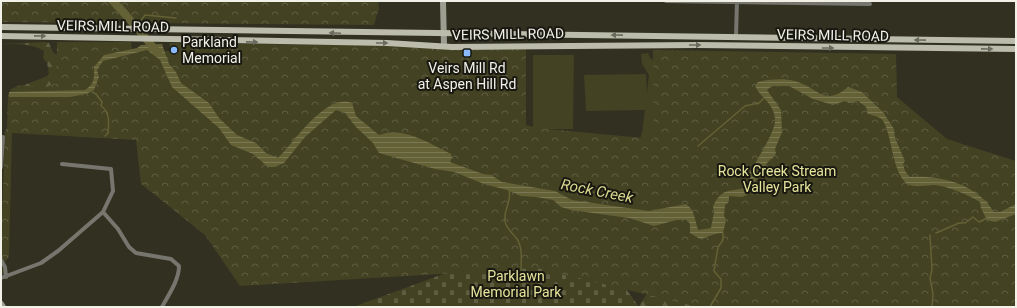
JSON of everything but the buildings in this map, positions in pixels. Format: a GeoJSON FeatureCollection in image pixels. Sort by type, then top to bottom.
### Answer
{"type":"FeatureCollection","features":[{"type":"Feature","properties":{"kind":"main road","name":"VEIRS MILL ROAD"},"geometry":{"type":"LineString","coordinates":[[1,28],[151,28],[366,34],[444,33],[736,36],[1016,41]]}},
{"type":"Feature","properties":{"kind":"main road","name":"VEIRS MILL ROAD"},"geometry":{"type":"LineString","coordinates":[[1,36],[387,43],[444,46],[648,44],[1016,50]]}},
{"type":"Feature","properties":{"kind":"main road"},"geometry":{"type":"LineString","coordinates":[[761,37],[761,46]]}},
{"type":"Feature","properties":{"kind":"main road"},"geometry":{"type":"LineString","coordinates":[[861,39],[861,47]]}},
{"type":"Feature","properties":{"kind":"street"},"geometry":{"type":"LineString","coordinates":[[443,1],[444,46]]}},
{"type":"Feature","properties":{"kind":"street"},"geometry":{"type":"LineString","coordinates":[[666,1],[847,2],[870,4]]}},
{"type":"Feature","properties":{"kind":"street"},"geometry":{"type":"LineString","coordinates":[[736,36],[737,2]]}},
{"type":"Feature","properties":{"kind":"street"},"geometry":{"type":"LineString","coordinates":[[1,167],[3,157],[3,137]]}},
{"type":"Feature","properties":{"kind":"street"},"geometry":{"type":"LineString","coordinates":[[1,278],[41,263],[58,251],[104,212],[113,191],[111,169],[62,164]]}},
{"type":"Feature","properties":{"kind":"street"},"geometry":{"type":"LineString","coordinates":[[104,212],[118,229],[129,247],[136,253],[171,259],[179,266],[179,272],[175,282],[162,307]]}},
{"type":"Feature","properties":{"kind":"street"},"geometry":{"type":"LineString","coordinates":[[1,260],[5,267],[6,277]]}},
{"type":"Feature","properties":{"kind":"green space"},"geometry":{"type":"Polygon","coordinates":[[[1,1],[378,1],[379,8],[374,25],[151,23],[150,19],[112,19],[111,23],[3,22],[1,18],[1,1]]]}},
{"type":"Feature","properties":{"kind":"green space","name":"Rock Creek Stream Valley Park"},"geometry":{"type":"Polygon","coordinates":[[[57,42],[131,42],[132,50],[170,51],[170,43],[526,47],[526,125],[537,128],[654,139],[653,50],[896,54],[897,97],[947,139],[1016,161],[1016,307],[698,307],[537,268],[240,286],[205,235],[141,184],[136,140],[12,133],[9,257],[2,265],[4,276],[1,272],[1,243],[5,131],[7,128],[8,94],[11,89],[20,85],[44,88],[56,83],[57,42]]]}},
{"type":"Feature","properties":{"kind":"green space"},"geometry":{"type":"Polygon","coordinates":[[[49,43],[53,52],[59,57],[88,52],[46,92],[22,86],[47,76],[49,73],[47,63],[43,58],[44,51],[29,45],[1,44],[49,43]]]}},
{"type":"Feature","properties":{"kind":"green space"},"geometry":{"type":"Polygon","coordinates":[[[648,53],[650,58],[663,66],[676,137],[637,150],[642,132],[645,110],[586,111],[584,75],[646,74],[647,93],[649,75],[642,64],[641,54],[648,53]]]}},
{"type":"Feature","properties":{"kind":"green space"},"geometry":{"type":"Polygon","coordinates":[[[533,55],[574,55],[573,129],[533,129],[533,55]]]}},
{"type":"Feature","properties":{"kind":"green space","name":"Parklawn Memorial Park"},"geometry":{"type":"Polygon","coordinates":[[[510,260],[614,272],[639,307],[353,307],[457,269],[510,260]]]}},
{"type":"Feature","properties":{"kind":"green space"},"geometry":{"type":"Polygon","coordinates":[[[653,285],[708,307],[638,307],[653,285]]]}},
{"type":"Feature","properties":{"kind":"shaded area"},"geometry":{"type":"Polygon","coordinates":[[[108,1],[117,1],[127,10],[134,21],[127,22],[108,1]]]}},
{"type":"Feature","properties":{"kind":"shaded area"},"geometry":{"type":"Polygon","coordinates":[[[162,44],[169,64],[176,72],[181,83],[209,103],[219,118],[237,135],[256,143],[266,153],[278,158],[322,111],[332,105],[342,102],[352,103],[356,116],[379,135],[397,133],[416,137],[451,154],[452,157],[450,162],[483,174],[491,175],[502,182],[555,191],[572,200],[649,211],[686,204],[693,212],[698,230],[711,228],[714,212],[713,206],[722,194],[750,184],[750,172],[772,131],[775,119],[774,114],[770,105],[755,86],[758,82],[786,79],[803,84],[827,96],[840,93],[848,87],[862,92],[883,112],[894,129],[895,138],[905,161],[903,164],[905,171],[910,177],[934,178],[957,183],[978,194],[987,202],[994,212],[1000,212],[1016,204],[1016,214],[995,222],[987,220],[981,208],[980,202],[975,199],[951,189],[939,186],[914,186],[908,184],[900,175],[896,166],[887,129],[884,122],[880,118],[868,114],[866,107],[858,101],[849,103],[845,101],[833,105],[813,99],[789,86],[772,86],[767,90],[781,110],[782,132],[775,149],[776,154],[767,163],[747,195],[742,197],[729,196],[729,201],[725,205],[724,216],[726,220],[723,233],[714,234],[700,239],[690,233],[690,224],[687,220],[677,220],[654,226],[629,218],[571,210],[561,207],[553,200],[521,196],[454,172],[435,169],[379,153],[373,143],[356,127],[345,113],[336,110],[305,137],[284,163],[275,167],[268,167],[253,154],[231,145],[219,128],[172,87],[160,60],[147,50],[103,61],[97,70],[99,77],[94,90],[86,94],[70,97],[9,97],[9,92],[85,90],[91,85],[94,78],[94,67],[104,55],[137,48],[141,45],[162,44]]]}},
{"type":"Feature","properties":{"kind":"waterway","name":"Rock Creek"},"geometry":{"type":"LineString","coordinates":[[113,1],[158,53]]}},
{"type":"Feature","properties":{"kind":"waterway"},"geometry":{"type":"LineString","coordinates":[[137,26],[145,15],[176,18]]}},
{"type":"Feature","properties":{"kind":"waterway"},"geometry":{"type":"LineString","coordinates":[[92,92],[96,94],[102,102],[101,106],[106,111],[109,122],[108,133],[105,136]]}},
{"type":"Feature","properties":{"kind":"waterway"},"geometry":{"type":"LineString","coordinates":[[698,146],[745,106],[759,103],[764,98]]}},
{"type":"Feature","properties":{"kind":"waterway"},"geometry":{"type":"LineString","coordinates":[[509,191],[510,195],[505,213],[505,221],[520,246],[521,270]]}},
{"type":"Feature","properties":{"kind":"waterway"},"geometry":{"type":"LineString","coordinates":[[936,233],[959,223],[965,223],[973,217],[979,222],[987,218]]}},
{"type":"Feature","properties":{"kind":"waterway"},"geometry":{"type":"LineString","coordinates":[[710,307],[721,288],[721,279],[714,271],[718,247],[723,240],[723,233]]}},
{"type":"Feature","properties":{"kind":"waterway"},"geometry":{"type":"LineString","coordinates":[[930,235],[932,270],[930,278],[933,294],[932,307]]}},
{"type":"Feature","properties":{"kind":"place","name":"Parkland Memorial"},"geometry":{"type":"Point","coordinates":[174,50]}},
{"type":"Feature","properties":{"kind":"place","name":"Veirs Mill Rd at Aspen Hill Rd"},"geometry":{"type":"Point","coordinates":[467,53]}}]}
